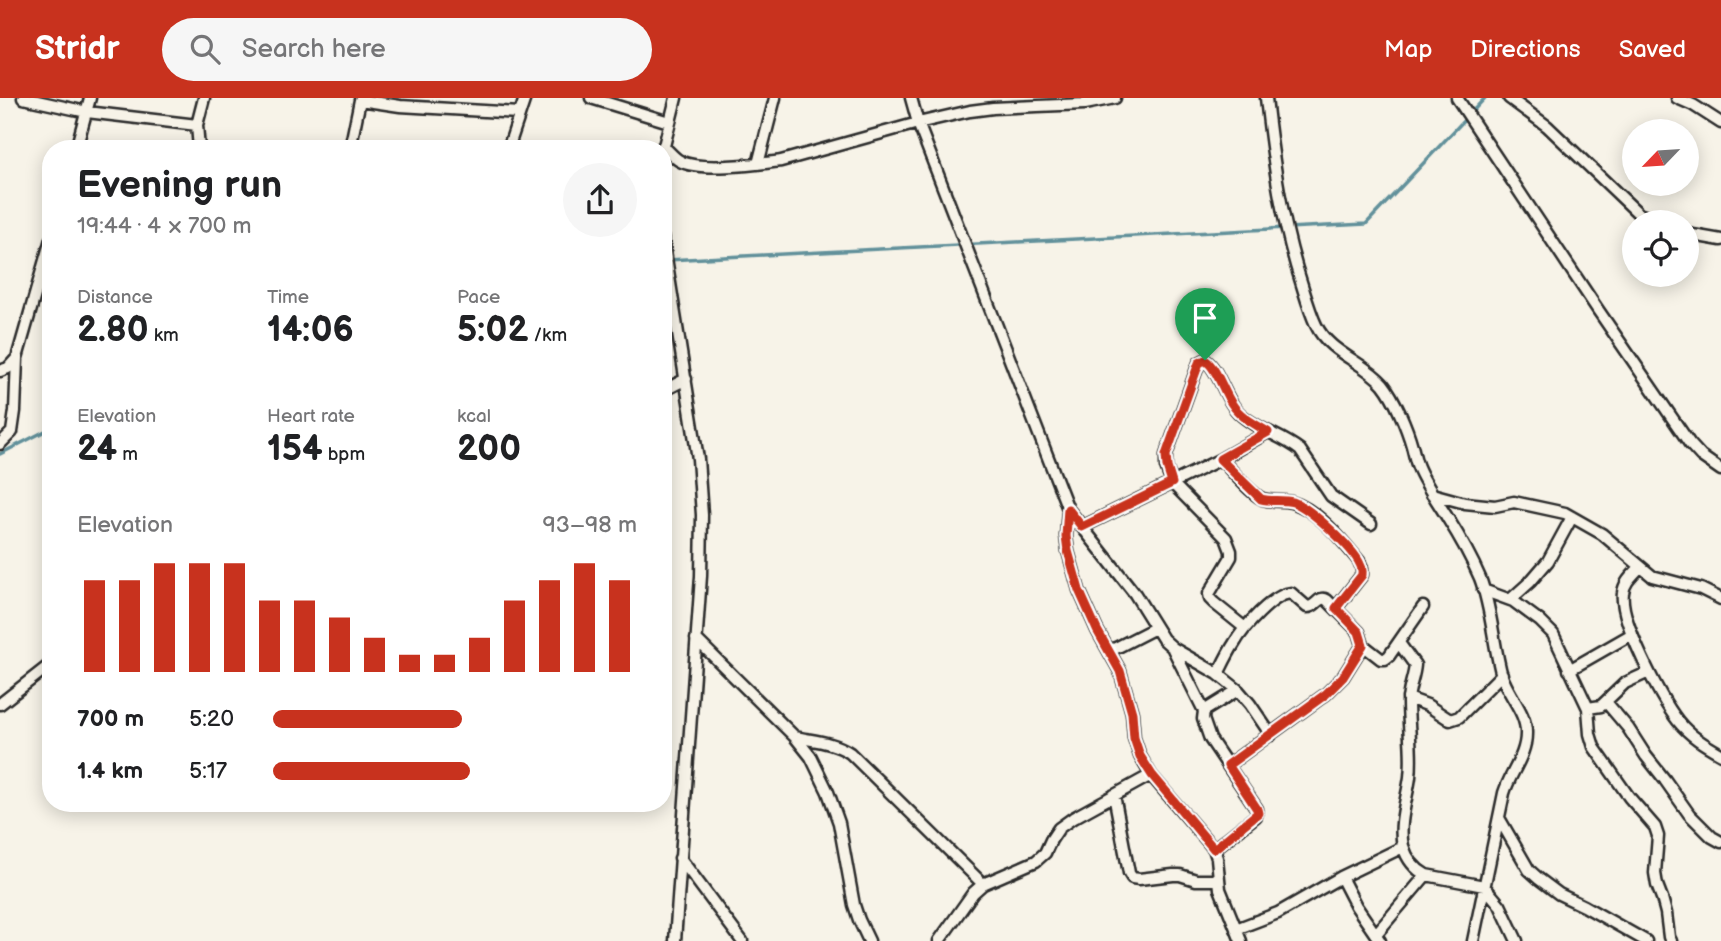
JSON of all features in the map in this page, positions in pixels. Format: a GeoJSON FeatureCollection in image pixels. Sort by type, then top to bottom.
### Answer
{"type":"FeatureCollection","features":[{"type":"Feature","properties":{"kind":"street"},"geometry":{"type":"LineString","coordinates":[[23,98],[87,112],[197,125]]}},
{"type":"Feature","properties":{"kind":"street"},"geometry":{"type":"LineString","coordinates":[[79,140],[90,98]]}},
{"type":"Feature","properties":{"kind":"street"},"geometry":{"type":"LineString","coordinates":[[198,140],[197,125],[204,98]]}},
{"type":"Feature","properties":{"kind":"street"},"geometry":{"type":"LineString","coordinates":[[511,140],[525,98]]}},
{"type":"Feature","properties":{"kind":"street"},"geometry":{"type":"LineString","coordinates":[[591,98],[669,122]]}},
{"type":"Feature","properties":{"kind":"street"},"geometry":{"type":"LineString","coordinates":[[665,140],[676,98]]}},
{"type":"Feature","properties":{"kind":"street"},"geometry":{"type":"LineString","coordinates":[[758,163],[775,98]]}},
{"type":"Feature","properties":{"kind":"street"},"geometry":{"type":"LineString","coordinates":[[911,98],[1068,509],[1135,594],[1163,639],[1238,690],[1271,735]]}},
{"type":"Feature","properties":{"kind":"street"},"geometry":{"type":"LineString","coordinates":[[672,155],[680,161],[700,166],[781,161],[918,122],[970,111],[1085,104],[1115,98]]}},
{"type":"Feature","properties":{"kind":"street"},"geometry":{"type":"LineString","coordinates":[[1266,98],[1279,196],[1294,260],[1316,325],[1325,339],[1363,366],[1383,385],[1395,405],[1418,467],[1480,579],[1494,630],[1502,674],[1524,722],[1526,733],[1521,756],[1506,785],[1472,941]]}},
{"type":"Feature","properties":{"kind":"street"},"geometry":{"type":"LineString","coordinates":[[1457,98],[1690,444],[1701,456],[1721,470]]}},
{"type":"Feature","properties":{"kind":"street"},"geometry":{"type":"LineString","coordinates":[[1509,98],[1547,126],[1635,210]]}},
{"type":"Feature","properties":{"kind":"street"},"geometry":{"type":"LineString","coordinates":[[1677,98],[1721,123]]}},
{"type":"Feature","properties":{"kind":"street"},"geometry":{"type":"LineString","coordinates":[[351,140],[357,99],[400,106],[519,113]]}},
{"type":"Feature","properties":{"kind":"street"},"geometry":{"type":"LineString","coordinates":[[1699,236],[1721,240]]}},
{"type":"Feature","properties":{"kind":"street"},"geometry":{"type":"LineString","coordinates":[[0,444],[12,432],[17,358],[42,270]]}},
{"type":"Feature","properties":{"kind":"street"},"geometry":{"type":"LineString","coordinates":[[672,294],[698,459],[702,515],[701,576],[675,941]]}},
{"type":"Feature","properties":{"kind":"street"},"geometry":{"type":"LineString","coordinates":[[0,371],[8,368],[17,358]]}},
{"type":"Feature","properties":{"kind":"street"},"geometry":{"type":"LineString","coordinates":[[1245,628],[1210,599],[1209,594],[1231,557],[1226,538],[1172,483],[1167,467],[1166,455],[1199,363],[1205,360],[1211,364],[1238,413],[1300,450],[1331,496],[1371,524]]}},
{"type":"Feature","properties":{"kind":"street"},"geometry":{"type":"LineString","coordinates":[[672,386],[686,379]]}},
{"type":"Feature","properties":{"kind":"street"},"geometry":{"type":"LineString","coordinates":[[1082,527],[1220,459],[1268,432]]}},
{"type":"Feature","properties":{"kind":"street"},"geometry":{"type":"LineString","coordinates":[[1220,459],[1261,499],[1293,502],[1319,518],[1359,561],[1362,575],[1336,608]]}},
{"type":"Feature","properties":{"kind":"street"},"geometry":{"type":"LineString","coordinates":[[1432,494],[1465,503],[1494,506],[1514,502],[1565,513],[1602,534],[1652,576],[1701,589],[1721,599]]}},
{"type":"Feature","properties":{"kind":"street"},"geometry":{"type":"LineString","coordinates":[[1068,509],[1068,551],[1079,590],[1120,671],[1140,756],[1152,775],[1214,849],[1223,897],[1241,941]]}},
{"type":"Feature","properties":{"kind":"street"},"geometry":{"type":"LineString","coordinates":[[1510,600],[1548,561],[1572,517]]}},
{"type":"Feature","properties":{"kind":"street"},"geometry":{"type":"LineString","coordinates":[[1640,567],[1628,580],[1623,593],[1622,603],[1632,634],[1649,672],[1678,721],[1703,744],[1721,754]]}},
{"type":"Feature","properties":{"kind":"street"},"geometry":{"type":"LineString","coordinates":[[1483,590],[1510,600],[1540,621],[1553,634],[1588,708],[1594,747],[1629,797],[1655,827],[1658,836],[1655,873],[1671,941]]}},
{"type":"Feature","properties":{"kind":"street"},"geometry":{"type":"LineString","coordinates":[[1218,674],[1245,628],[1276,598],[1287,593],[1291,593],[1307,607],[1324,598],[1359,632],[1363,645],[1381,659],[1385,659],[1399,643],[1423,607]]}},
{"type":"Feature","properties":{"kind":"street"},"geometry":{"type":"LineString","coordinates":[[1110,651],[1155,628]]}},
{"type":"Feature","properties":{"kind":"street"},"geometry":{"type":"LineString","coordinates":[[1569,670],[1632,634]]}},
{"type":"Feature","properties":{"kind":"street"},"geometry":{"type":"LineString","coordinates":[[696,639],[795,737],[811,757],[839,823],[854,905],[869,941]]}},
{"type":"Feature","properties":{"kind":"street"},"geometry":{"type":"LineString","coordinates":[[1399,643],[1415,665],[1408,698],[1410,774],[1402,830],[1404,847],[1410,862],[1419,872],[1484,887],[1500,905],[1517,941]]}},
{"type":"Feature","properties":{"kind":"street"},"geometry":{"type":"LineString","coordinates":[[1228,765],[1326,694],[1343,677],[1363,645]]}},
{"type":"Feature","properties":{"kind":"street"},"geometry":{"type":"LineString","coordinates":[[1173,648],[1204,711],[1204,727],[1210,739],[1258,813],[1214,849]]}},
{"type":"Feature","properties":{"kind":"street"},"geometry":{"type":"LineString","coordinates":[[0,704],[42,671]]}},
{"type":"Feature","properties":{"kind":"street"},"geometry":{"type":"LineString","coordinates":[[1588,708],[1601,706],[1625,683],[1649,672]]}},
{"type":"Feature","properties":{"kind":"street"},"geometry":{"type":"LineString","coordinates":[[1408,698],[1454,720],[1502,674]]}},
{"type":"Feature","properties":{"kind":"street"},"geometry":{"type":"LineString","coordinates":[[1204,711],[1238,690]]}},
{"type":"Feature","properties":{"kind":"street"},"geometry":{"type":"LineString","coordinates":[[1606,702],[1628,728],[1689,814],[1721,842]]}},
{"type":"Feature","properties":{"kind":"street"},"geometry":{"type":"LineString","coordinates":[[795,737],[832,744],[850,753],[983,884]]}},
{"type":"Feature","properties":{"kind":"street"},"geometry":{"type":"LineString","coordinates":[[939,941],[983,884],[1036,860],[1045,853],[1059,828],[1152,775]]}},
{"type":"Feature","properties":{"kind":"street"},"geometry":{"type":"LineString","coordinates":[[1114,795],[1132,878],[1173,874],[1196,880],[1219,880]]}},
{"type":"Feature","properties":{"kind":"street"},"geometry":{"type":"LineString","coordinates":[[1499,818],[1521,859],[1539,879],[1559,894],[1646,941]]}},
{"type":"Feature","properties":{"kind":"street"},"geometry":{"type":"LineString","coordinates":[[1237,929],[1278,913],[1341,877],[1404,847]]}},
{"type":"Feature","properties":{"kind":"street"},"geometry":{"type":"LineString","coordinates":[[680,859],[742,941]]}},
{"type":"Feature","properties":{"kind":"street"},"geometry":{"type":"LineString","coordinates":[[1341,877],[1356,906],[1378,938],[1426,875]]}},
{"type":"Feature","properties":{"kind":"waterway"},"geometry":{"type":"LineString","coordinates":[[672,260],[1366,224],[1485,98]]}},
{"type":"Feature","properties":{"kind":"waterway"},"geometry":{"type":"LineString","coordinates":[[0,454],[42,433]]}},
{"type":"Feature","properties":{"kind":"route"},"geometry":{"type":"LineString","coordinates":[[1205,360],[1211,364],[1238,413],[1268,432],[1220,459],[1261,499],[1293,502],[1319,518],[1352,552],[1362,568],[1362,575],[1336,608],[1359,632],[1363,645],[1343,677],[1326,694],[1228,765],[1258,813],[1214,849],[1152,775],[1140,756],[1120,671],[1079,590],[1066,536],[1068,509],[1082,527],[1172,483],[1166,455],[1199,363],[1205,360]]}}]}
